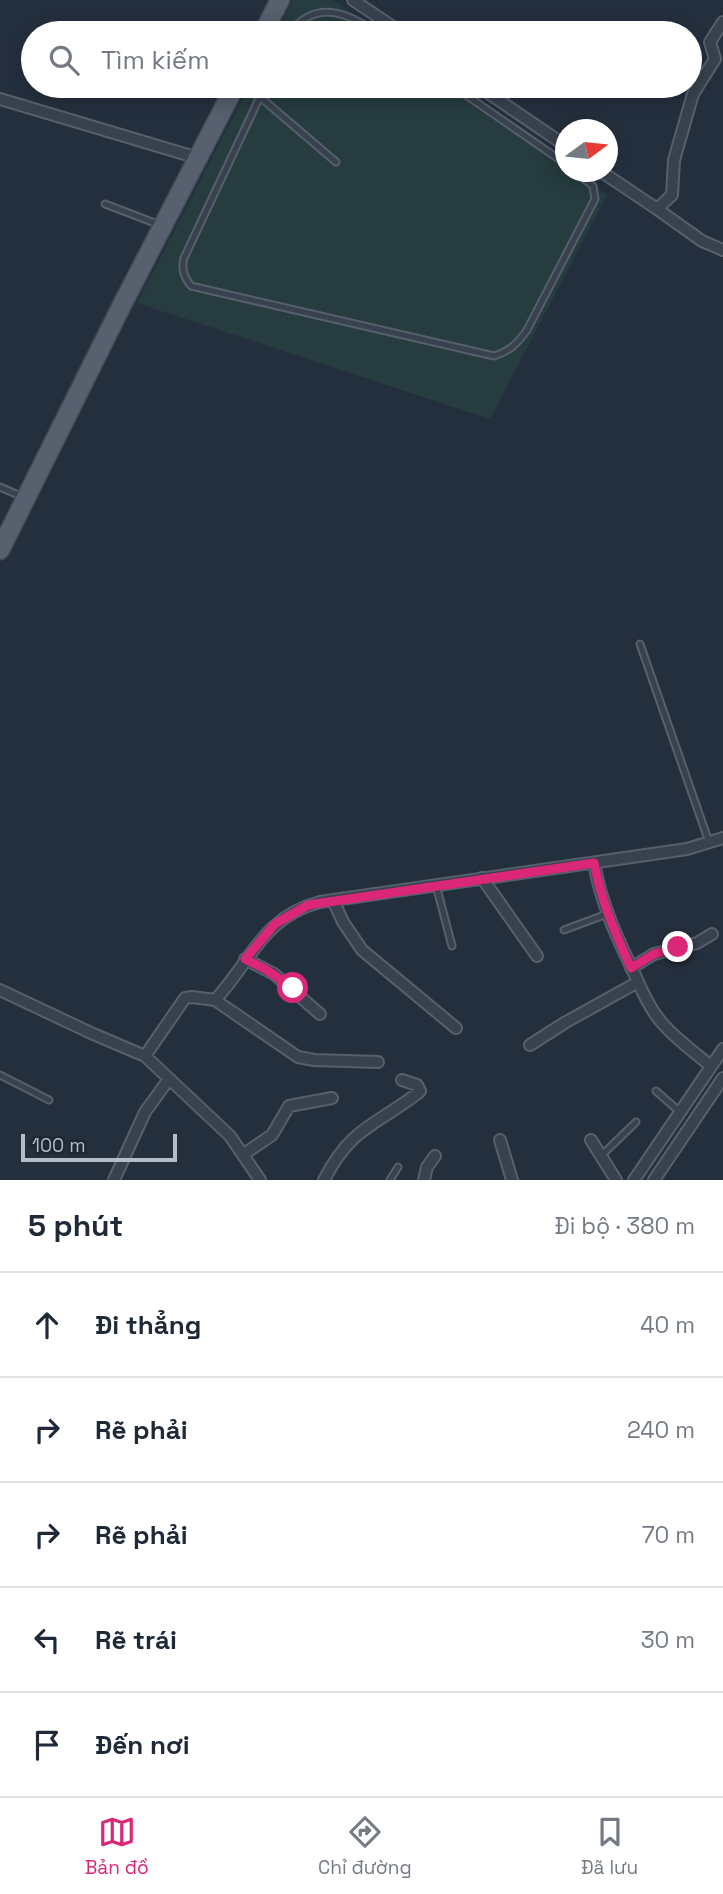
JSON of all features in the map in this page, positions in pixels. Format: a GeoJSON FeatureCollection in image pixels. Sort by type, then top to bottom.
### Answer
{"type":"FeatureCollection","features":[{"type":"Feature","properties":{"kind":"main road"},"geometry":{"type":"LineString","coordinates":[[269,21],[280,0]]}},
{"type":"Feature","properties":{"kind":"main road"},"geometry":{"type":"LineString","coordinates":[[0,550],[230,98]]}},
{"type":"Feature","properties":{"kind":"street"},"geometry":{"type":"LineString","coordinates":[[354,0],[385,21]]}},
{"type":"Feature","properties":{"kind":"street"},"geometry":{"type":"LineString","coordinates":[[702,83],[719,61],[710,42],[723,22]]}},
{"type":"Feature","properties":{"kind":"street"},"geometry":{"type":"LineString","coordinates":[[495,98],[555,139]]}},
{"type":"Feature","properties":{"kind":"street"},"geometry":{"type":"LineString","coordinates":[[657,208],[671,195],[674,160],[692,98]]}},
{"type":"Feature","properties":{"kind":"street"},"geometry":{"type":"LineString","coordinates":[[0,99],[198,158]]}},
{"type":"Feature","properties":{"kind":"street"},"geometry":{"type":"LineString","coordinates":[[617,182],[702,240],[723,250]]}},
{"type":"Feature","properties":{"kind":"street"},"geometry":{"type":"LineString","coordinates":[[215,1000],[275,924],[308,905],[687,849],[723,838]]}},
{"type":"Feature","properties":{"kind":"street"},"geometry":{"type":"LineString","coordinates":[[594,863],[607,914],[638,982],[663,1025],[711,1066]]}},
{"type":"Feature","properties":{"kind":"street"},"geometry":{"type":"LineString","coordinates":[[482,878],[537,956]]}},
{"type":"Feature","properties":{"kind":"street"},"geometry":{"type":"LineString","coordinates":[[334,900],[343,922],[362,950],[456,1028]]}},
{"type":"Feature","properties":{"kind":"street"},"geometry":{"type":"LineString","coordinates":[[631,968],[654,954],[697,943],[712,934]]}},
{"type":"Feature","properties":{"kind":"street"},"geometry":{"type":"LineString","coordinates":[[245,959],[274,974],[320,1014]]}},
{"type":"Feature","properties":{"kind":"street"},"geometry":{"type":"LineString","coordinates":[[530,1045],[638,982]]}},
{"type":"Feature","properties":{"kind":"street"},"geometry":{"type":"LineString","coordinates":[[0,990],[145,1056],[230,1136],[260,1180]]}},
{"type":"Feature","properties":{"kind":"street"},"geometry":{"type":"LineString","coordinates":[[145,1056],[185,998],[192,997],[215,1000],[298,1057],[379,1062]]}},
{"type":"Feature","properties":{"kind":"street"},"geometry":{"type":"LineString","coordinates":[[654,1180],[711,1066],[723,1049]]}},
{"type":"Feature","properties":{"kind":"street"},"geometry":{"type":"LineString","coordinates":[[634,1180],[687,1116],[723,1078]]}},
{"type":"Feature","properties":{"kind":"street"},"geometry":{"type":"LineString","coordinates":[[114,1180],[145,1112],[169,1079]]}},
{"type":"Feature","properties":{"kind":"street"},"geometry":{"type":"LineString","coordinates":[[324,1180],[339,1153],[353,1138],[368,1125],[418,1093],[416,1086],[402,1080]]}},
{"type":"Feature","properties":{"kind":"street"},"geometry":{"type":"LineString","coordinates":[[244,1154],[272,1135],[289,1106],[332,1098]]}},
{"type":"Feature","properties":{"kind":"street"},"geometry":{"type":"LineString","coordinates":[[500,1140],[512,1180]]}},
{"type":"Feature","properties":{"kind":"street"},"geometry":{"type":"LineString","coordinates":[[591,1140],[616,1180]]}},
{"type":"Feature","properties":{"kind":"street"},"geometry":{"type":"LineString","coordinates":[[424,1180],[427,1167],[435,1156]]}},
{"type":"Feature","properties":{"kind":"lane"},"geometry":{"type":"LineString","coordinates":[[296,21],[310,8],[329,6],[344,10],[360,21]]}},
{"type":"Feature","properties":{"kind":"lane"},"geometry":{"type":"LineString","coordinates":[[260,98],[184,258],[182,265],[185,279],[191,286],[494,356],[502,354],[513,348],[527,330],[595,199],[593,186],[588,182]]}},
{"type":"Feature","properties":{"kind":"lane"},"geometry":{"type":"LineString","coordinates":[[261,98],[336,162]]}},
{"type":"Feature","properties":{"kind":"lane"},"geometry":{"type":"LineString","coordinates":[[470,98],[555,157]]}},
{"type":"Feature","properties":{"kind":"lane"},"geometry":{"type":"LineString","coordinates":[[104,204],[163,226]]}},
{"type":"Feature","properties":{"kind":"lane"},"geometry":{"type":"LineString","coordinates":[[0,487],[26,499]]}},
{"type":"Feature","properties":{"kind":"lane"},"geometry":{"type":"LineString","coordinates":[[640,644],[709,842]]}},
{"type":"Feature","properties":{"kind":"lane"},"geometry":{"type":"LineString","coordinates":[[436,886],[452,946]]}},
{"type":"Feature","properties":{"kind":"lane"},"geometry":{"type":"LineString","coordinates":[[564,930],[607,914]]}},
{"type":"Feature","properties":{"kind":"lane"},"geometry":{"type":"LineString","coordinates":[[0,1075],[49,1100]]}},
{"type":"Feature","properties":{"kind":"lane"},"geometry":{"type":"LineString","coordinates":[[656,1091],[687,1116]]}},
{"type":"Feature","properties":{"kind":"lane"},"geometry":{"type":"LineString","coordinates":[[601,1156],[636,1122]]}},
{"type":"Feature","properties":{"kind":"lane"},"geometry":{"type":"LineString","coordinates":[[390,1180],[398,1167]]}},
{"type":"Feature","properties":{"kind":"green space"},"geometry":{"type":"Polygon","coordinates":[[[293,0],[333,0],[363,21],[282,21],[293,0]]]}},
{"type":"Feature","properties":{"kind":"green space"},"geometry":{"type":"Polygon","coordinates":[[[243,98],[470,98],[555,158],[555,182],[588,182],[607,195],[490,419],[137,303],[243,98]]]}},
{"type":"Feature","properties":{"kind":"route"},"geometry":{"type":"LineString","coordinates":[[293,988],[245,959],[275,924],[300,908],[329,900],[594,863],[606,911],[631,968],[654,954],[678,947]]}}]}
